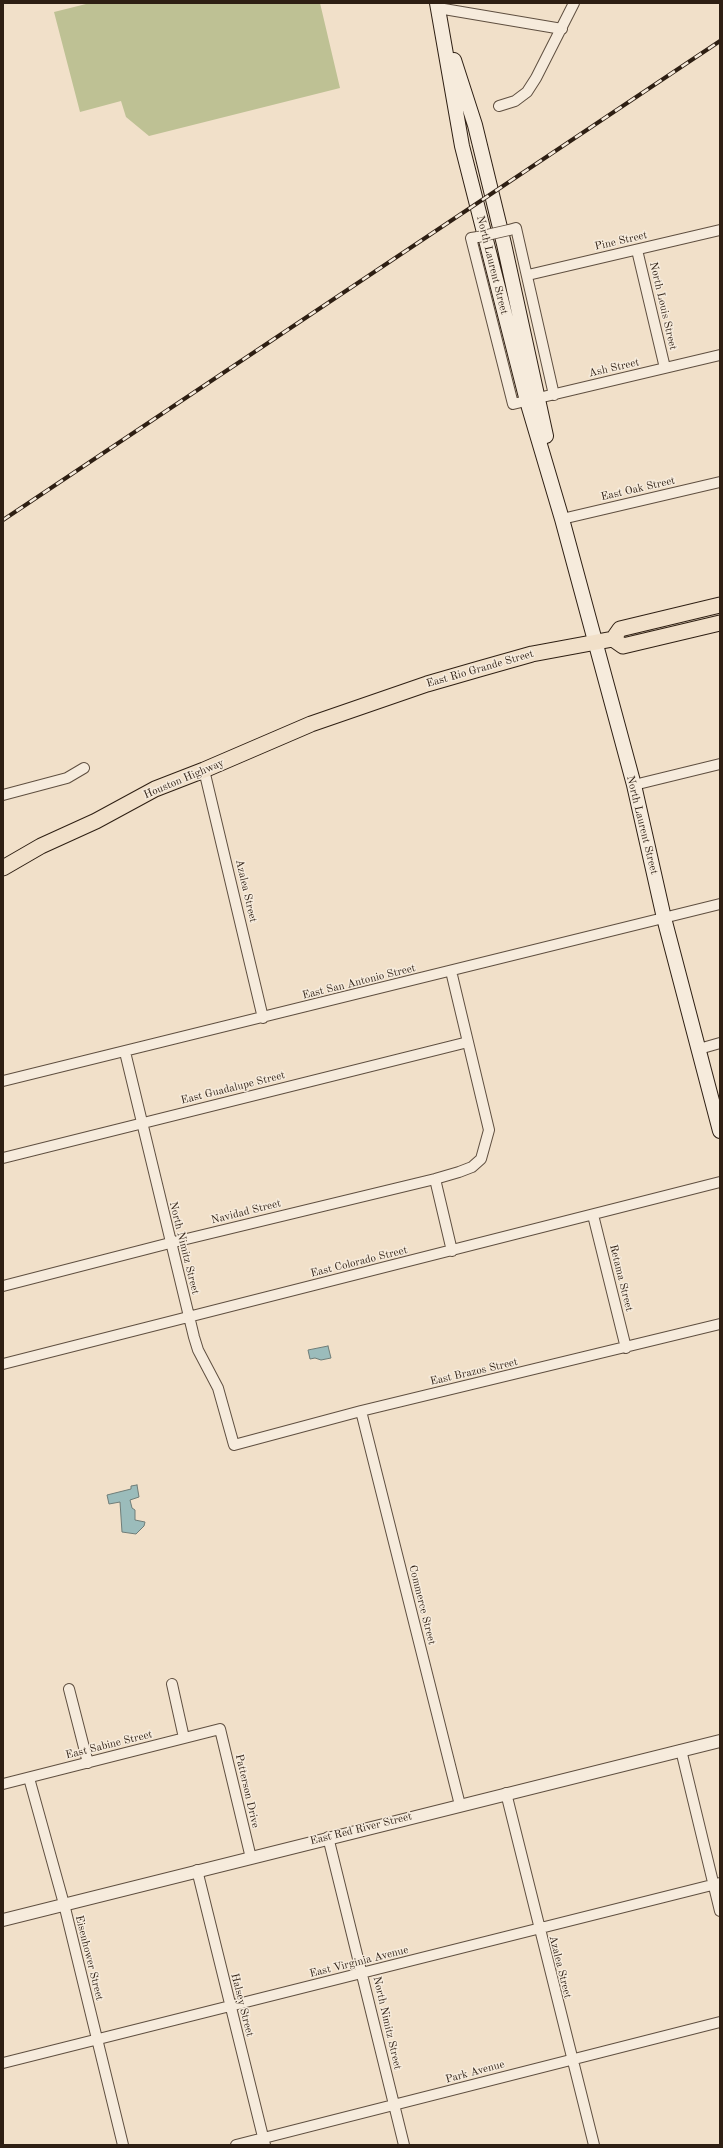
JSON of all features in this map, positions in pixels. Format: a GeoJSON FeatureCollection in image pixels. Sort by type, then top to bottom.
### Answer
{"type":"FeatureCollection","features":[{"type":"Feature","properties":{"kind":"main road","name":"North Laurent Street"},"geometry":{"type":"LineString","coordinates":[[437,6],[475,126],[504,244],[526,401],[562,519],[634,786],[664,918],[720,1131]]}},
{"type":"Feature","properties":{"kind":"main road","name":"East Rio Grande Street"},"geometry":{"type":"LineString","coordinates":[[349,710],[427,684],[532,654],[613,639],[620,629],[720,605]]}},
{"type":"Feature","properties":{"kind":"main road","name":"East Rio Grande Street"},"geometry":{"type":"LineString","coordinates":[[613,639],[622,646],[720,623]]}},
{"type":"Feature","properties":{"kind":"main road","name":"Houston Highway"},"geometry":{"type":"LineString","coordinates":[[3,868],[41,846],[96,821],[156,789],[349,710]]}},
{"type":"Feature","properties":{"kind":"street"},"geometry":{"type":"LineString","coordinates":[[499,106],[516,101],[527,92],[562,29],[574,3]]}},
{"type":"Feature","properties":{"kind":"street"},"geometry":{"type":"LineString","coordinates":[[437,6],[562,29]]}},
{"type":"Feature","properties":{"kind":"street"},"geometry":{"type":"LineString","coordinates":[[526,401],[471,238],[516,228],[528,275],[554,395]]}},
{"type":"Feature","properties":{"kind":"street","name":"Pine Street"},"geometry":{"type":"LineString","coordinates":[[528,275],[720,230]]}},
{"type":"Feature","properties":{"kind":"street","name":"North Louis Street"},"geometry":{"type":"LineString","coordinates":[[638,250],[665,368]]}},
{"type":"Feature","properties":{"kind":"street","name":"Ash Street"},"geometry":{"type":"LineString","coordinates":[[526,401],[720,355]]}},
{"type":"Feature","properties":{"kind":"street","name":"East Oak Street"},"geometry":{"type":"LineString","coordinates":[[562,519],[720,482]]}},
{"type":"Feature","properties":{"kind":"street"},"geometry":{"type":"LineString","coordinates":[[634,786],[720,764]]}},
{"type":"Feature","properties":{"kind":"street"},"geometry":{"type":"LineString","coordinates":[[3,795],[67,778],[84,768]]}},
{"type":"Feature","properties":{"kind":"street","name":"Azalea Street"},"geometry":{"type":"LineString","coordinates":[[204,770],[264,1018]]}},
{"type":"Feature","properties":{"kind":"street","name":"East San Antonio Street"},"geometry":{"type":"LineString","coordinates":[[3,1081],[264,1018],[720,904]]}},
{"type":"Feature","properties":{"kind":"street"},"geometry":{"type":"LineString","coordinates":[[451,971],[468,1042]]}},
{"type":"Feature","properties":{"kind":"street","name":"East Guadalupe Street"},"geometry":{"type":"LineString","coordinates":[[3,1158],[468,1042]]}},
{"type":"Feature","properties":{"kind":"street","name":"Navidad Street"},"geometry":{"type":"LineString","coordinates":[[3,1286],[170,1243],[435,1179],[472,1167],[481,1159],[489,1130],[468,1042]]}},
{"type":"Feature","properties":{"kind":"street"},"geometry":{"type":"LineString","coordinates":[[699,1049],[720,1043]]}},
{"type":"Feature","properties":{"kind":"street","name":"North Nimitz Street"},"geometry":{"type":"LineString","coordinates":[[125,1052],[170,1243],[198,1350],[218,1388],[234,1445]]}},
{"type":"Feature","properties":{"kind":"street"},"geometry":{"type":"LineString","coordinates":[[435,1179],[452,1251]]}},
{"type":"Feature","properties":{"kind":"street","name":"East Colorado Street"},"geometry":{"type":"LineString","coordinates":[[3,1364],[720,1182]]}},
{"type":"Feature","properties":{"kind":"street","name":"Retama Street"},"geometry":{"type":"LineString","coordinates":[[593,1215],[626,1348]]}},
{"type":"Feature","properties":{"kind":"street","name":"East Brazos Street"},"geometry":{"type":"LineString","coordinates":[[234,1445],[361,1411],[720,1324]]}},
{"type":"Feature","properties":{"kind":"street","name":"Commerce Street"},"geometry":{"type":"LineString","coordinates":[[361,1411],[460,1805]]}},
{"type":"Feature","properties":{"kind":"street"},"geometry":{"type":"LineString","coordinates":[[172,1684],[184,1738]]}},
{"type":"Feature","properties":{"kind":"street"},"geometry":{"type":"LineString","coordinates":[[69,1689],[88,1763]]}},
{"type":"Feature","properties":{"kind":"street","name":"East Sabine Street"},"geometry":{"type":"LineString","coordinates":[[3,1784],[220,1729]]}},
{"type":"Feature","properties":{"kind":"street","name":"Patterson Drive"},"geometry":{"type":"LineString","coordinates":[[220,1729],[251,1858]]}},
{"type":"Feature","properties":{"kind":"street","name":"East Red River Street"},"geometry":{"type":"LineString","coordinates":[[3,1920],[197,1870],[251,1858],[328,1837],[720,1741]]}},
{"type":"Feature","properties":{"kind":"street"},"geometry":{"type":"LineString","coordinates":[[681,1750],[717,1883],[720,1911]]}},
{"type":"Feature","properties":{"kind":"street","name":"Eisenhower Street"},"geometry":{"type":"LineString","coordinates":[[29,1778],[64,1904],[123,2145]]}},
{"type":"Feature","properties":{"kind":"street","name":"Azalea Street"},"geometry":{"type":"LineString","coordinates":[[506,1793],[538,1928],[594,2145]]}},
{"type":"Feature","properties":{"kind":"street","name":"North Nimitz Street"},"geometry":{"type":"LineString","coordinates":[[328,1837],[363,1973],[404,2145]]}},
{"type":"Feature","properties":{"kind":"street","name":"Halsey Street"},"geometry":{"type":"LineString","coordinates":[[197,1870],[264,2141]]}},
{"type":"Feature","properties":{"kind":"street","name":"East Virginia Avenue"},"geometry":{"type":"LineString","coordinates":[[3,2063],[97,2041],[717,1883]]}},
{"type":"Feature","properties":{"kind":"street","name":"Park Avenue"},"geometry":{"type":"LineString","coordinates":[[236,2145],[264,2141],[720,2022]]}},
{"type":"Feature","properties":{"kind":"green space"},"geometry":{"type":"Polygon","coordinates":[[[90,3],[320,3],[340,88],[149,136],[126,117],[121,101],[80,112],[54,12],[90,3]]]}},
{"type":"Feature","properties":{"kind":"water"},"geometry":{"type":"Polygon","coordinates":[[[328,1346],[331,1358],[321,1360],[315,1358],[310,1359],[308,1350],[328,1346]]]}},
{"type":"Feature","properties":{"kind":"water"},"geometry":{"type":"Polygon","coordinates":[[[137,1485],[139,1497],[130,1500],[132,1508],[135,1510],[135,1520],[145,1522],[144,1526],[136,1534],[122,1532],[120,1502],[109,1504],[107,1495],[131,1489],[131,1486],[137,1485]]]}},
{"type":"Feature","properties":{"kind":"railway"},"geometry":{"type":"LineString","coordinates":[[3,520],[720,41]]}}]}
